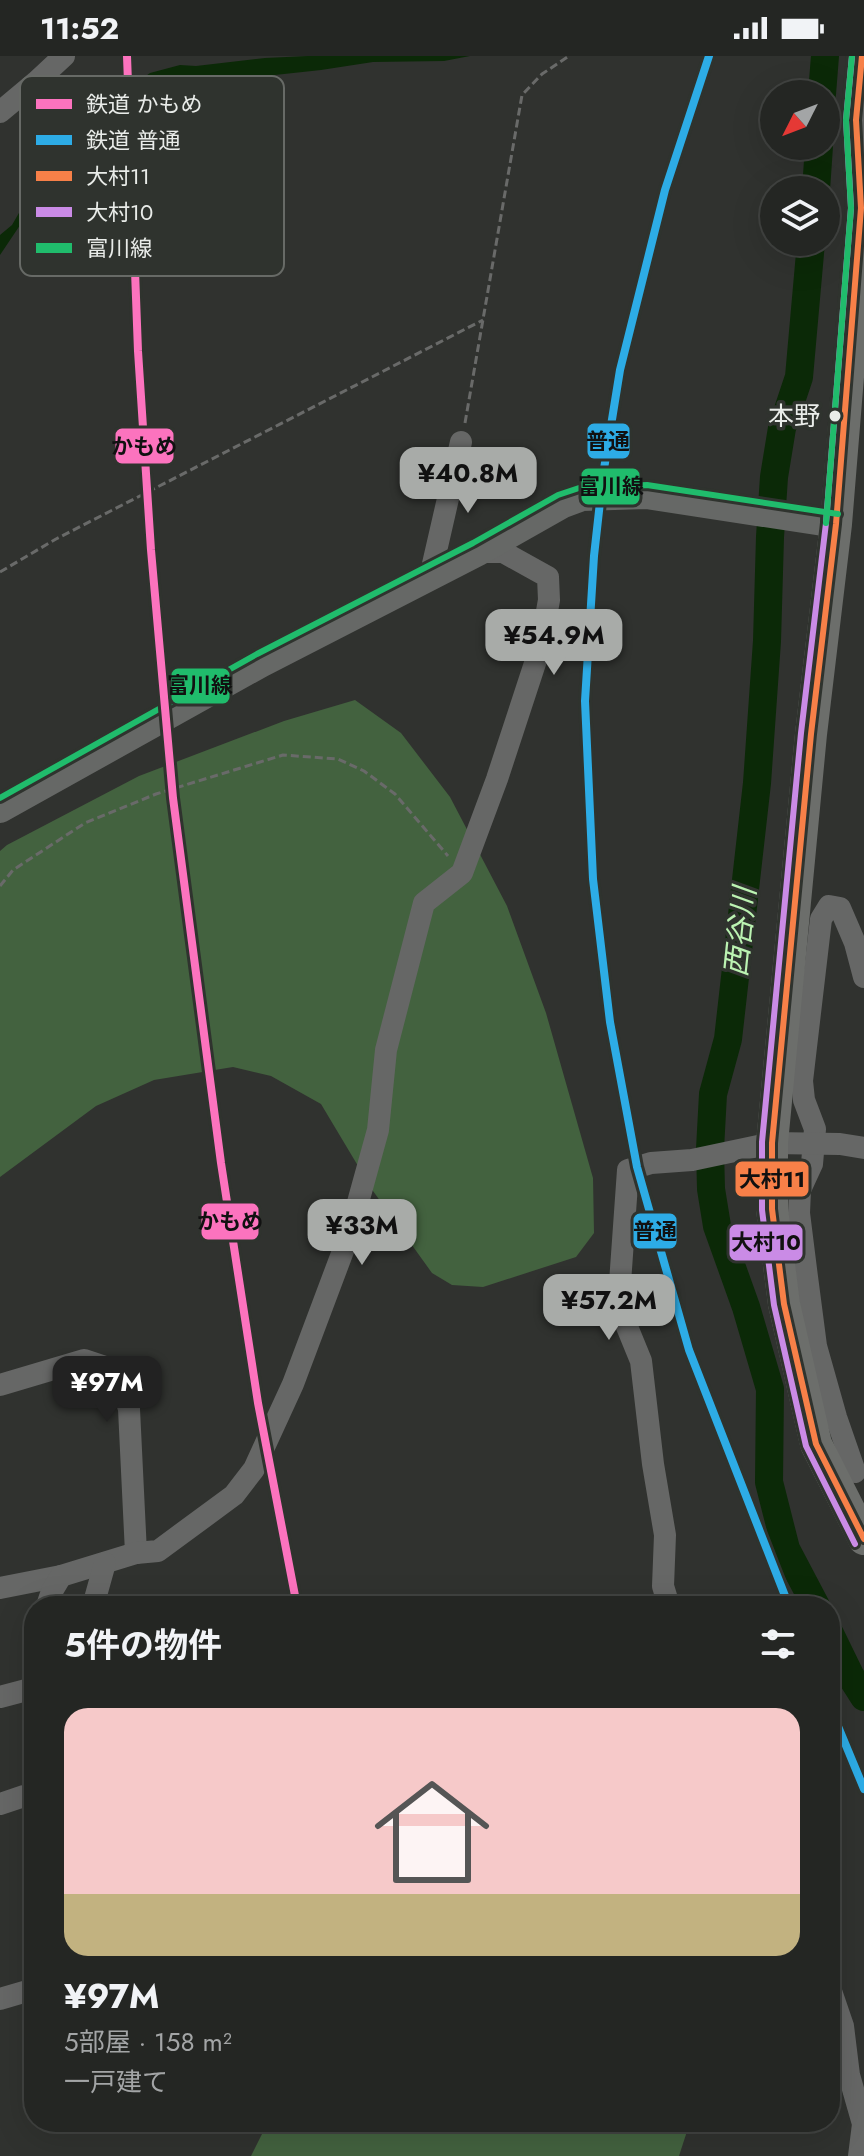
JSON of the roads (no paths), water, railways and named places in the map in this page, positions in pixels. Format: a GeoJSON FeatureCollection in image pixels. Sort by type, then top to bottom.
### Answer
{"type":"FeatureCollection","features":[{"type":"Feature","properties":{"kind":"highway"},"geometry":{"type":"LineString","coordinates":[[863,194],[836,524],[811,734],[772,1143],[772,1209],[784,1304],[816,1444],[864,1539]]}},
{"type":"Feature","properties":{"kind":"main road"},"geometry":{"type":"LineString","coordinates":[[0,809],[262,663],[478,552],[563,504],[582,497],[646,495],[836,524]]}},
{"type":"Feature","properties":{"kind":"street"},"geometry":{"type":"LineString","coordinates":[[42,76],[64,56]]}},
{"type":"Feature","properties":{"kind":"street"},"geometry":{"type":"LineString","coordinates":[[862,56],[856,120],[863,194]]}},
{"type":"Feature","properties":{"kind":"street"},"geometry":{"type":"LineString","coordinates":[[0,112],[20,95]]}},
{"type":"Feature","properties":{"kind":"street"},"geometry":{"type":"LineString","coordinates":[[430,577],[461,442]]}},
{"type":"Feature","properties":{"kind":"street"},"geometry":{"type":"LineString","coordinates":[[0,1588],[61,1576],[136,1553],[158,1551],[234,1495],[254,1469],[293,1384],[349,1235],[378,1130],[386,1050],[424,903],[462,873],[541,645],[549,600],[548,577],[503,552],[478,552]]}},
{"type":"Feature","properties":{"kind":"street"},"geometry":{"type":"LineString","coordinates":[[855,1472],[816,1346],[799,1213],[800,1190],[812,1164],[815,1144],[815,1129],[804,1100],[802,1081],[821,919],[829,906],[840,908],[855,943],[864,977]]}},
{"type":"Feature","properties":{"kind":"street"},"geometry":{"type":"LineString","coordinates":[[666,1596],[663,1586],[665,1535],[641,1361],[623,1317],[619,1297],[628,1170],[772,1143],[864,1148]]}},
{"type":"Feature","properties":{"kind":"street"},"geometry":{"type":"LineString","coordinates":[[0,1385],[84,1360],[108,1368],[123,1390],[129,1409],[136,1553]]}},
{"type":"Feature","properties":{"kind":"street"},"geometry":{"type":"LineString","coordinates":[[96,1596],[105,1563]]}},
{"type":"Feature","properties":{"kind":"street"},"geometry":{"type":"LineString","coordinates":[[50,1596],[61,1576]]}},
{"type":"Feature","properties":{"kind":"street"},"geometry":{"type":"LineString","coordinates":[[0,1697],[24,1691]]}},
{"type":"Feature","properties":{"kind":"street"},"geometry":{"type":"LineString","coordinates":[[0,1804],[24,1796]]}},
{"type":"Feature","properties":{"kind":"street"},"geometry":{"type":"LineString","coordinates":[[0,1999],[24,1992]]}},
{"type":"Feature","properties":{"kind":"street"},"geometry":{"type":"LineString","coordinates":[[840,2017],[849,2075],[863,2124],[859,2156]]}},
{"type":"Feature","properties":{"kind":"waterway","name":"西谷川"},"geometry":{"type":"LineString","coordinates":[[823,80],[825,56]]}},
{"type":"Feature","properties":{"kind":"waterway","name":"西谷川"},"geometry":{"type":"LineString","coordinates":[[817,176],[818,160]]}},
{"type":"Feature","properties":{"kind":"waterway","name":"西谷川"},"geometry":{"type":"LineString","coordinates":[[810,256],[799,377],[782,428],[774,477],[757,783],[728,1039],[713,1094],[710,1149],[711,1189],[717,1226],[746,1307],[770,1389],[769,1482],[786,1549],[811,1596]]}},
{"type":"Feature","properties":{"kind":"waterway","name":"西谷川"},"geometry":{"type":"LineString","coordinates":[[840,1654],[864,1697]]}},
{"type":"Feature","properties":{"kind":"rail line","name":"かもめ"},"geometry":{"type":"LineString","coordinates":[[127,56],[128,76]]}},
{"type":"Feature","properties":{"kind":"rail line","name":"普通"},"geometry":{"type":"LineString","coordinates":[[709,56],[665,190],[620,370],[603,475],[594,556],[585,701],[593,879],[610,1022],[637,1167],[689,1350],[785,1596]]}},
{"type":"Feature","properties":{"kind":"rail line","name":"かもめ"},"geometry":{"type":"LineString","coordinates":[[135,276],[151,550],[173,798],[221,1163],[258,1403],[295,1596]]}},
{"type":"Feature","properties":{"kind":"rail line","name":"普通"},"geometry":{"type":"LineString","coordinates":[[840,1731],[864,1789]]}},
{"type":"Feature","properties":{"kind":"place","name":"本野"},"geometry":{"type":"Point","coordinates":[835,416]}}]}
